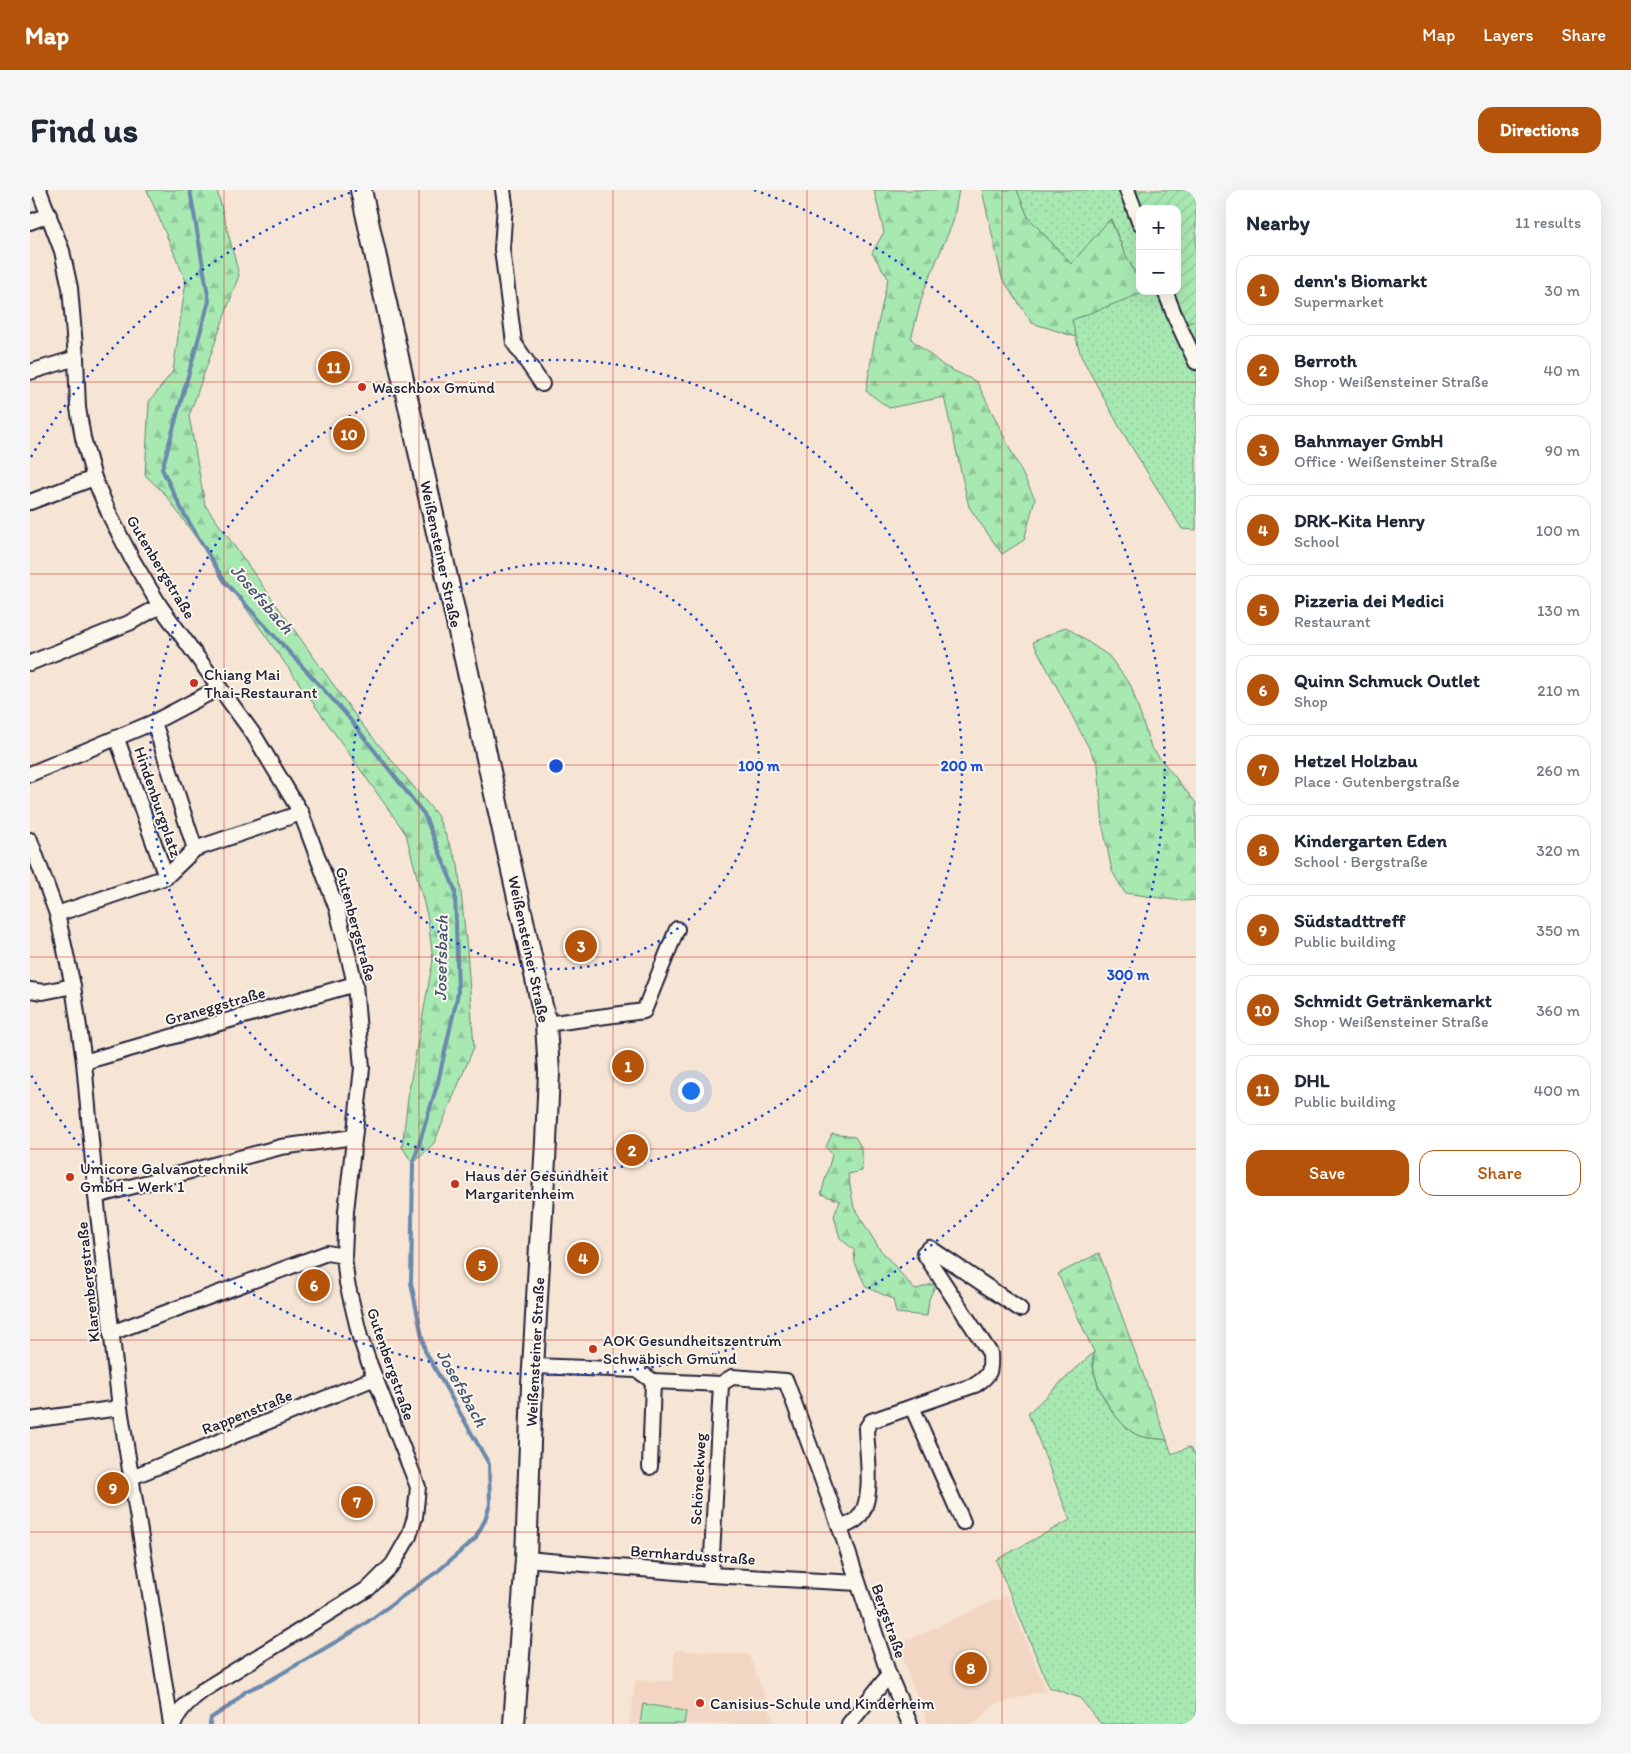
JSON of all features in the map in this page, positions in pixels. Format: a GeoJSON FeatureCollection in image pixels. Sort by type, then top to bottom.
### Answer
{"type":"FeatureCollection","features":[{"type":"Feature","properties":{"kind":"main road","name":"Weißensteiner Straße"},"geometry":{"type":"LineString","coordinates":[[361,190],[546,1024],[549,1073],[546,1142],[526,1559],[514,1724]]}},
{"type":"Feature","properties":{"kind":"street","name":"Gutenbergstraße"},"geometry":{"type":"LineString","coordinates":[[39,190],[62,251],[70,288],[78,408],[83,438],[94,478],[111,518],[132,559],[160,606],[254,735],[301,813],[320,859],[337,909],[355,984],[362,1068],[346,1211],[344,1256],[347,1283],[358,1328],[375,1378],[418,1487],[415,1517],[409,1536],[392,1564],[369,1588],[202,1691],[186,1704],[172,1724]]}},
{"type":"Feature","properties":{"kind":"street"},"geometry":{"type":"LineString","coordinates":[[503,190],[505,204],[502,249],[514,343],[542,384]]}},
{"type":"Feature","properties":{"kind":"street"},"geometry":{"type":"LineString","coordinates":[[1127,190],[1136,214]]}},
{"type":"Feature","properties":{"kind":"street"},"geometry":{"type":"LineString","coordinates":[[30,222],[50,215]]}},
{"type":"Feature","properties":{"kind":"street"},"geometry":{"type":"LineString","coordinates":[[1167,295],[1196,362]]}},
{"type":"Feature","properties":{"kind":"street"},"geometry":{"type":"LineString","coordinates":[[30,372],[76,358]]}},
{"type":"Feature","properties":{"kind":"street"},"geometry":{"type":"LineString","coordinates":[[30,502],[94,478]]}},
{"type":"Feature","properties":{"kind":"street"},"geometry":{"type":"LineString","coordinates":[[30,663],[129,623],[160,606]]}},
{"type":"Feature","properties":{"kind":"street"},"geometry":{"type":"LineString","coordinates":[[30,774],[117,739],[219,688]]}},
{"type":"Feature","properties":{"kind":"street","name":"Hindenburgplatz"},"geometry":{"type":"LineString","coordinates":[[154,722],[195,849]]}},
{"type":"Feature","properties":{"kind":"street","name":"Hindenburgplatz"},"geometry":{"type":"LineString","coordinates":[[117,739],[166,877]]}},
{"type":"Feature","properties":{"kind":"street"},"geometry":{"type":"LineString","coordinates":[[57,914],[166,877],[195,849],[301,813]]}},
{"type":"Feature","properties":{"kind":"street","name":"Klarenbergstraße"},"geometry":{"type":"LineString","coordinates":[[30,840],[57,914],[73,986],[84,1062],[96,1196],[120,1408],[172,1724]]}},
{"type":"Feature","properties":{"kind":"street"},"geometry":{"type":"LineString","coordinates":[[546,1024],[644,1012],[677,929]]}},
{"type":"Feature","properties":{"kind":"street","name":"Graneggstraße"},"geometry":{"type":"LineString","coordinates":[[84,1062],[355,984]]}},
{"type":"Feature","properties":{"kind":"street"},"geometry":{"type":"LineString","coordinates":[[30,990],[43,992],[73,986]]}},
{"type":"Feature","properties":{"kind":"street"},"geometry":{"type":"LineString","coordinates":[[96,1196],[281,1147],[354,1137]]}},
{"type":"Feature","properties":{"kind":"street"},"geometry":{"type":"LineString","coordinates":[[840,1528],[856,1520],[864,1510],[868,1496],[866,1429],[870,1421],[976,1385],[987,1377],[991,1367],[990,1353],[924,1253],[930,1248],[1020,1310]]}},
{"type":"Feature","properties":{"kind":"street"},"geometry":{"type":"LineString","coordinates":[[112,1333],[327,1253],[344,1256]]}},
{"type":"Feature","properties":{"kind":"street"},"geometry":{"type":"LineString","coordinates":[[534,1366],[637,1370],[653,1380],[721,1384]]}},
{"type":"Feature","properties":{"kind":"street","name":"Bergstraße"},"geometry":{"type":"LineString","coordinates":[[721,1384],[732,1377],[786,1380],[840,1528],[890,1675],[910,1724]]}},
{"type":"Feature","properties":{"kind":"street","name":"Rappenstraße"},"geometry":{"type":"LineString","coordinates":[[132,1477],[375,1378]]}},
{"type":"Feature","properties":{"kind":"street"},"geometry":{"type":"LineString","coordinates":[[650,1467],[653,1380]]}},
{"type":"Feature","properties":{"kind":"street","name":"Schöneckweg"},"geometry":{"type":"LineString","coordinates":[[711,1575],[721,1384]]}},
{"type":"Feature","properties":{"kind":"street"},"geometry":{"type":"LineString","coordinates":[[912,1407],[963,1522]]}},
{"type":"Feature","properties":{"kind":"street"},"geometry":{"type":"LineString","coordinates":[[30,1420],[120,1408]]}},
{"type":"Feature","properties":{"kind":"street","name":"Bernhardusstraße"},"geometry":{"type":"LineString","coordinates":[[526,1559],[711,1575],[858,1583]]}},
{"type":"Feature","properties":{"kind":"street"},"geometry":{"type":"LineString","coordinates":[[849,1724],[890,1675]]}},
{"type":"Feature","properties":{"kind":"shaded area"},"geometry":{"type":"Polygon","coordinates":[[[1007,1595],[1046,1690],[993,1705],[975,1724],[928,1724],[897,1645],[1007,1595]]]}},
{"type":"Feature","properties":{"kind":"shaded area","name":"Canisius-Schule und Kinderheim"},"geometry":{"type":"Polygon","coordinates":[[[675,1650],[749,1655],[775,1724],[629,1724],[636,1680],[672,1681],[675,1650]]]}},
{"type":"Feature","properties":{"kind":"green space"},"geometry":{"type":"Polygon","coordinates":[[[147,190],[217,190],[239,275],[189,416],[205,505],[360,722],[437,815],[458,864],[474,1047],[434,1143],[413,1164],[402,1147],[409,1090],[433,960],[428,919],[406,834],[165,494],[145,475],[149,402],[173,371],[186,281],[147,190]]]}},
{"type":"Feature","properties":{"kind":"green space"},"geometry":{"type":"Polygon","coordinates":[[[874,190],[959,190],[953,222],[924,290],[911,339],[944,366],[977,382],[1035,499],[1024,540],[1002,554],[969,507],[944,397],[889,408],[866,391],[888,278],[872,253],[884,232],[874,190]]]}},
{"type":"Feature","properties":{"kind":"green space"},"geometry":{"type":"Polygon","coordinates":[[[982,190],[1017,190],[1028,217],[1071,264],[1110,219],[1136,275],[1137,295],[1072,320],[1076,337],[1032,323],[1002,278],[982,190]]]}},
{"type":"Feature","properties":{"kind":"green space"},"geometry":{"type":"Polygon","coordinates":[[[1017,190],[1130,190],[1136,205],[1136,275],[1125,254],[1111,219],[1071,264],[1028,217],[1017,190]]]}},
{"type":"Feature","properties":{"kind":"green space"},"geometry":{"type":"Polygon","coordinates":[[[1130,190],[1196,190],[1196,319],[1181,327],[1169,295],[1181,295],[1181,205],[1138,205],[1130,190]]]}},
{"type":"Feature","properties":{"kind":"green space"},"geometry":{"type":"Polygon","coordinates":[[[1136,295],[1169,295],[1181,327],[1196,319],[1196,530],[1182,529],[1120,428],[1081,356],[1071,320],[1136,295]]]}},
{"type":"Feature","properties":{"kind":"green space"},"geometry":{"type":"Polygon","coordinates":[[[1066,627],[1109,656],[1131,686],[1151,747],[1196,803],[1196,900],[1182,901],[1125,893],[1112,871],[1103,827],[1098,765],[1033,642],[1066,627]]]}},
{"type":"Feature","properties":{"kind":"green space"},"geometry":{"type":"Polygon","coordinates":[[[832,1134],[855,1137],[861,1147],[862,1171],[848,1174],[854,1208],[879,1248],[915,1290],[937,1282],[929,1299],[927,1316],[896,1313],[893,1299],[866,1287],[855,1263],[854,1250],[840,1238],[834,1216],[840,1201],[821,1194],[832,1155],[826,1147],[832,1134]]]}},
{"type":"Feature","properties":{"kind":"green space"},"geometry":{"type":"Polygon","coordinates":[[[1099,1253],[1167,1440],[1146,1438],[1131,1431],[1113,1412],[1099,1387],[1093,1362],[1094,1352],[1058,1274],[1099,1253]]]}},
{"type":"Feature","properties":{"kind":"green space"},"geometry":{"type":"Polygon","coordinates":[[[1094,1352],[1094,1374],[1099,1387],[1105,1400],[1122,1423],[1140,1436],[1167,1440],[1172,1454],[1189,1447],[1196,1456],[1196,1724],[1101,1724],[1080,1698],[1049,1687],[996,1560],[1070,1520],[1028,1413],[1094,1352]]]}},
{"type":"Feature","properties":{"kind":"green space"},"geometry":{"type":"Polygon","coordinates":[[[643,1704],[686,1711],[684,1724],[640,1724],[643,1704]]]}},
{"type":"Feature","properties":{"kind":"waterway","name":"Josefsbach"},"geometry":{"type":"LineString","coordinates":[[190,190],[209,301],[162,469],[183,512],[225,582],[345,713],[424,814],[455,890],[458,993],[438,1082],[413,1164],[411,1283],[425,1351],[489,1464],[490,1504],[485,1520],[475,1539],[438,1571],[356,1630],[269,1681],[246,1691],[231,1705],[211,1718],[210,1724]]}},
{"type":"Feature","properties":{"kind":"place","name":"DHL"},"geometry":{"type":"Point","coordinates":[334,367]}},
{"type":"Feature","properties":{"kind":"place","name":"Waschbox Gmünd"},"geometry":{"type":"Point","coordinates":[362,387]}},
{"type":"Feature","properties":{"kind":"place","name":"Schmidt Getränkemarkt"},"geometry":{"type":"Point","coordinates":[349,434]}},
{"type":"Feature","properties":{"kind":"place","name":"Chiang Mai Thai-Restaurant"},"geometry":{"type":"Point","coordinates":[194,683]}},
{"type":"Feature","properties":{"kind":"place","name":"Bahnmayer GmbH"},"geometry":{"type":"Point","coordinates":[581,946]}},
{"type":"Feature","properties":{"kind":"place","name":"denn's Biomarkt"},"geometry":{"type":"Point","coordinates":[628,1066]}},
{"type":"Feature","properties":{"kind":"place","name":"Berroth"},"geometry":{"type":"Point","coordinates":[632,1150]}},
{"type":"Feature","properties":{"kind":"place","name":"Umicore Galvanotechnik GmbH - Werk 1"},"geometry":{"type":"Point","coordinates":[70,1177]}},
{"type":"Feature","properties":{"kind":"place","name":"Haus der Gesundheit Margaritenheim"},"geometry":{"type":"Point","coordinates":[455,1184]}},
{"type":"Feature","properties":{"kind":"place","name":"DRK-Kita Henry"},"geometry":{"type":"Point","coordinates":[583,1258]}},
{"type":"Feature","properties":{"kind":"place","name":"Pizzeria dei Medici"},"geometry":{"type":"Point","coordinates":[482,1265]}},
{"type":"Feature","properties":{"kind":"place","name":"Quinn Schmuck Outlet"},"geometry":{"type":"Point","coordinates":[314,1285]}},
{"type":"Feature","properties":{"kind":"place","name":"AOK Gesundheitszentrum Schwäbisch Gmünd"},"geometry":{"type":"Point","coordinates":[593,1349]}},
{"type":"Feature","properties":{"kind":"place","name":"Südstadttreff"},"geometry":{"type":"Point","coordinates":[113,1488]}},
{"type":"Feature","properties":{"kind":"place","name":"Hetzel Holzbau"},"geometry":{"type":"Point","coordinates":[357,1502]}},
{"type":"Feature","properties":{"kind":"place","name":"Kindergarten Eden"},"geometry":{"type":"Point","coordinates":[971,1668]}},
{"type":"Feature","properties":{"kind":"place","name":"Canisius-Schule und Kinderheim"},"geometry":{"type":"Point","coordinates":[700,1703]}}]}
